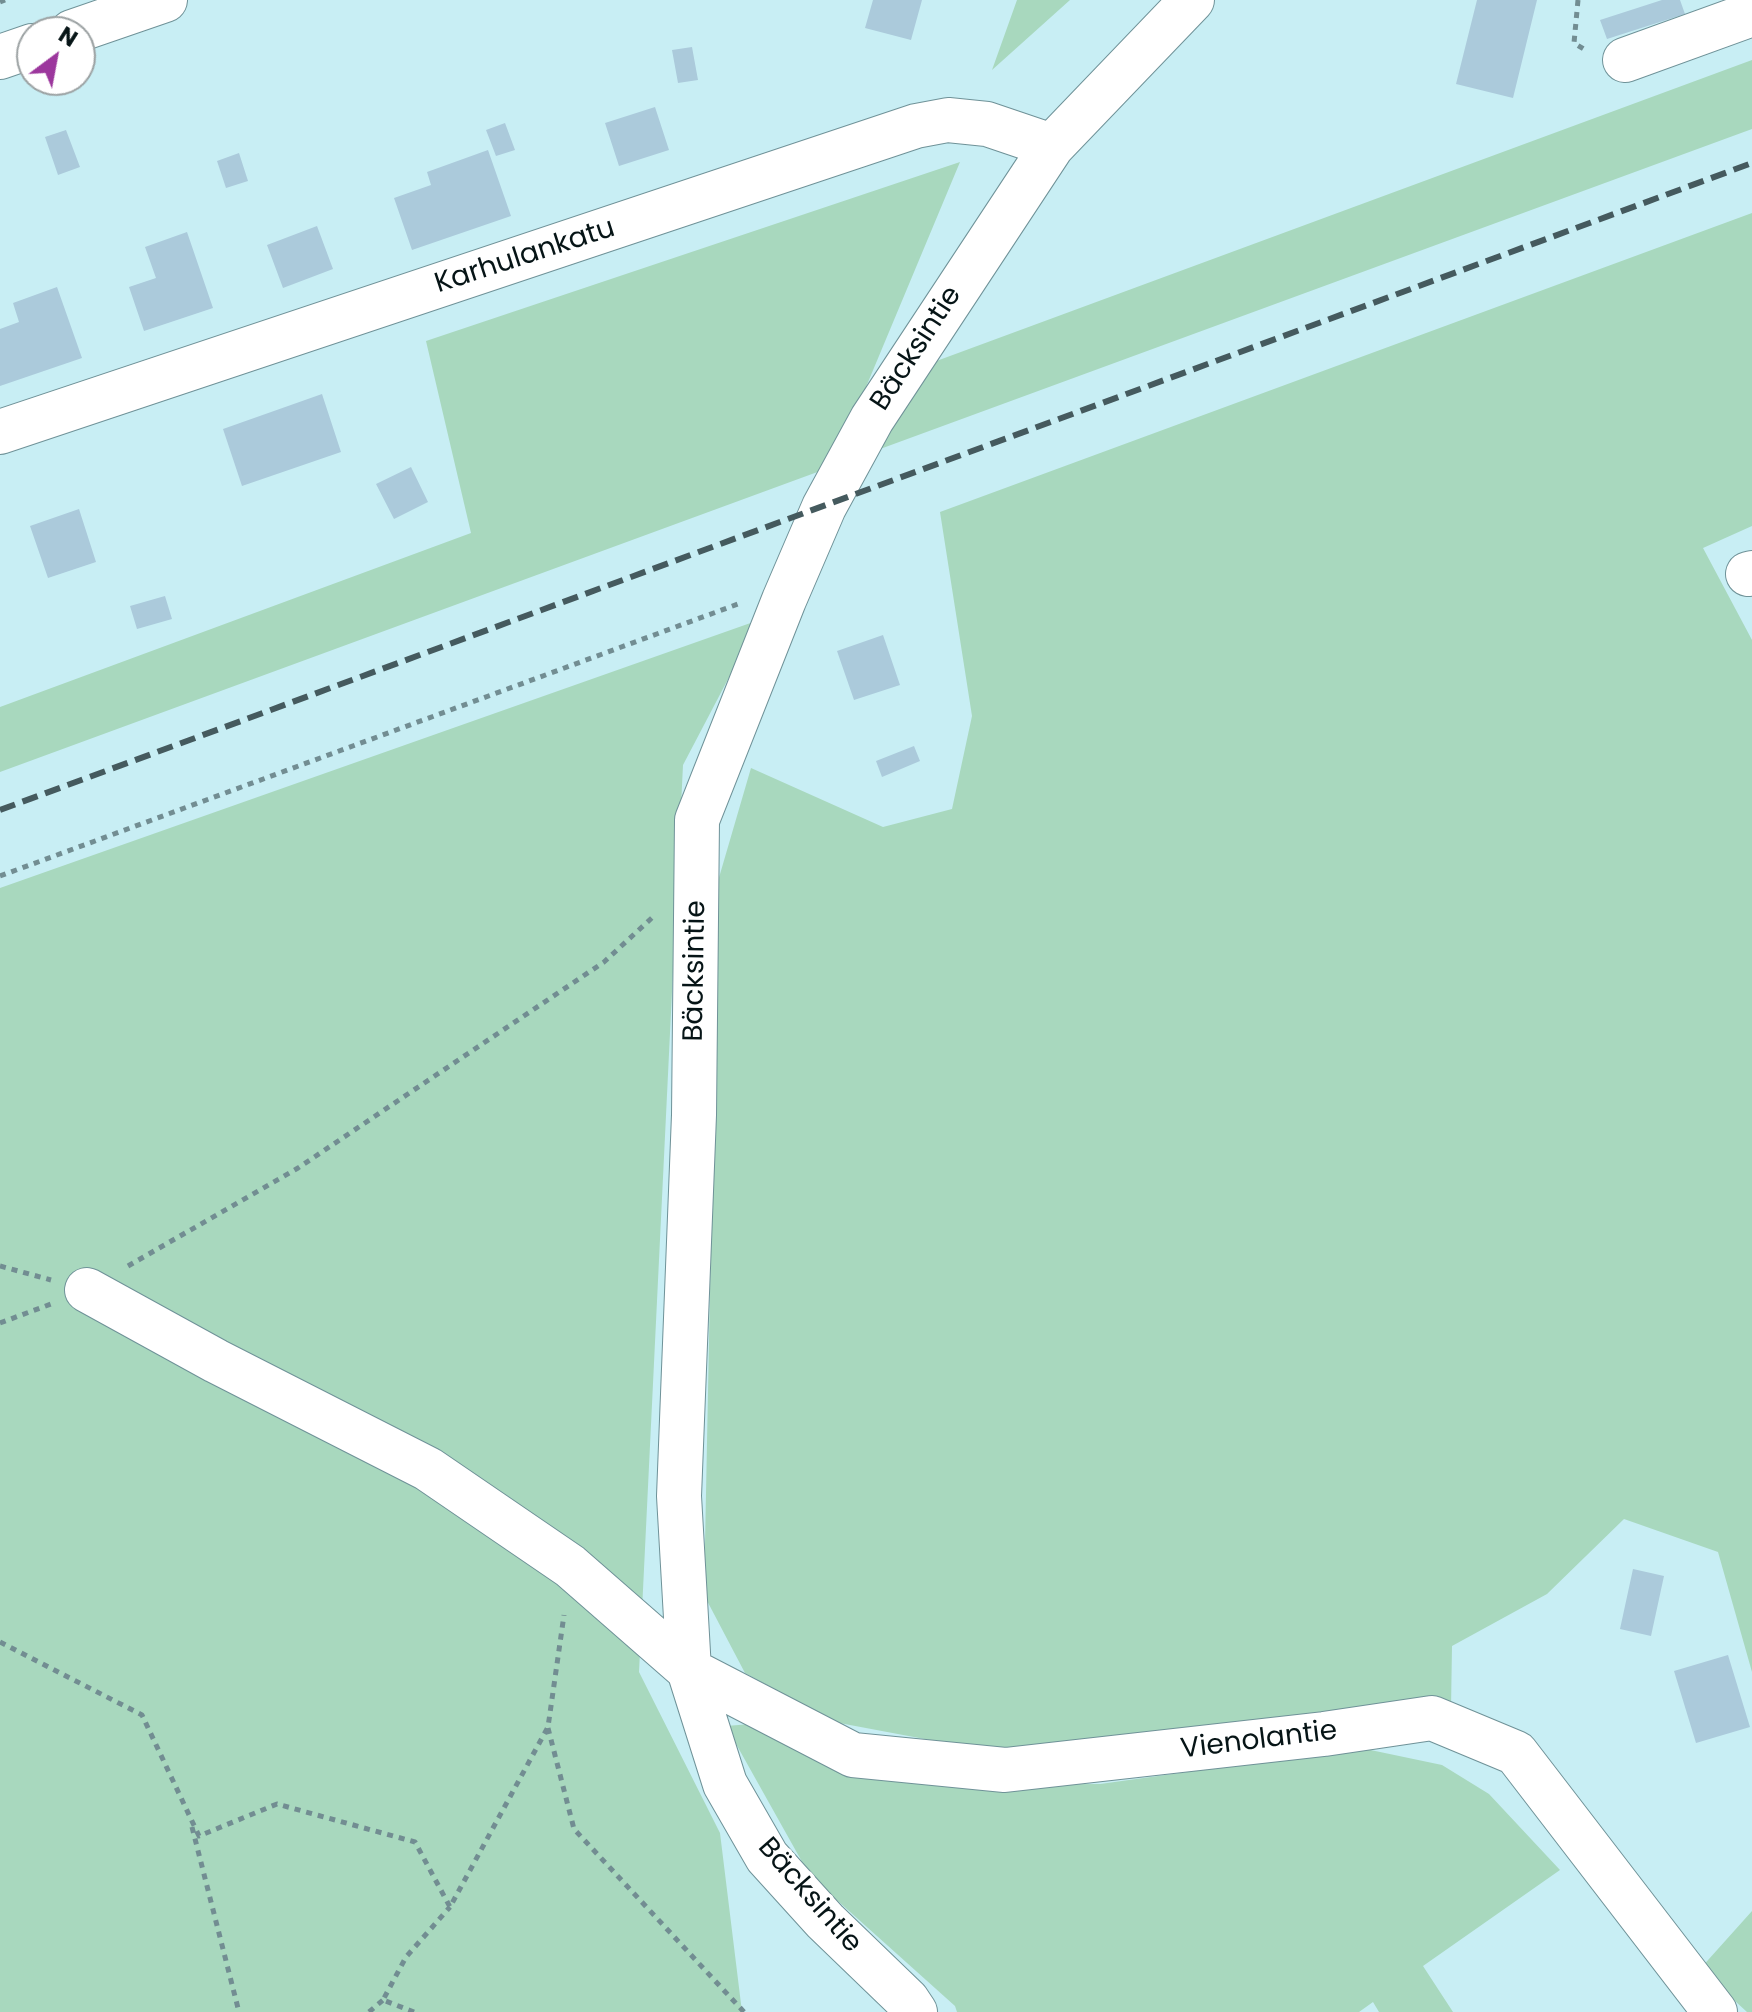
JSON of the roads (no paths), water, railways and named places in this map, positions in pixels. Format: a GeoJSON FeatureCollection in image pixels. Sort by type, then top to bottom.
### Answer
{"type":"FeatureCollection","features":[{"type":"Feature","properties":{"kind":"street"},"geometry":{"type":"LineString","coordinates":[[96,24],[165,0]]}},
{"type":"Feature","properties":{"kind":"street","name":"Bäcksintie"},"geometry":{"type":"LineString","coordinates":[[915,2012],[907,2000],[825,1921],[767,1857],[725,1784],[689,1670],[679,1496],[694,1115],[697,820],[824,507],[872,419],[1052,146],[1192,0]]}},
{"type":"Feature","properties":{"kind":"street"},"geometry":{"type":"LineString","coordinates":[[1625,60],[1752,14]]}},
{"type":"Feature","properties":{"kind":"street","name":"Karhulankatu"},"geometry":{"type":"LineString","coordinates":[[0,432],[916,126],[948,120],[987,124],[1052,146]]}},
{"type":"Feature","properties":{"kind":"street","name":"Vienolantie"},"geometry":{"type":"LineString","coordinates":[[87,1290],[216,1361],[428,1469],[570,1566],[689,1670],[853,1755],[1005,1770],[1324,1734],[1432,1718],[1516,1753],[1715,2012]]}},
{"type":"Feature","properties":{"kind":"railway"},"geometry":{"type":"LineString","coordinates":[[0,810],[1752,163]]}}]}
